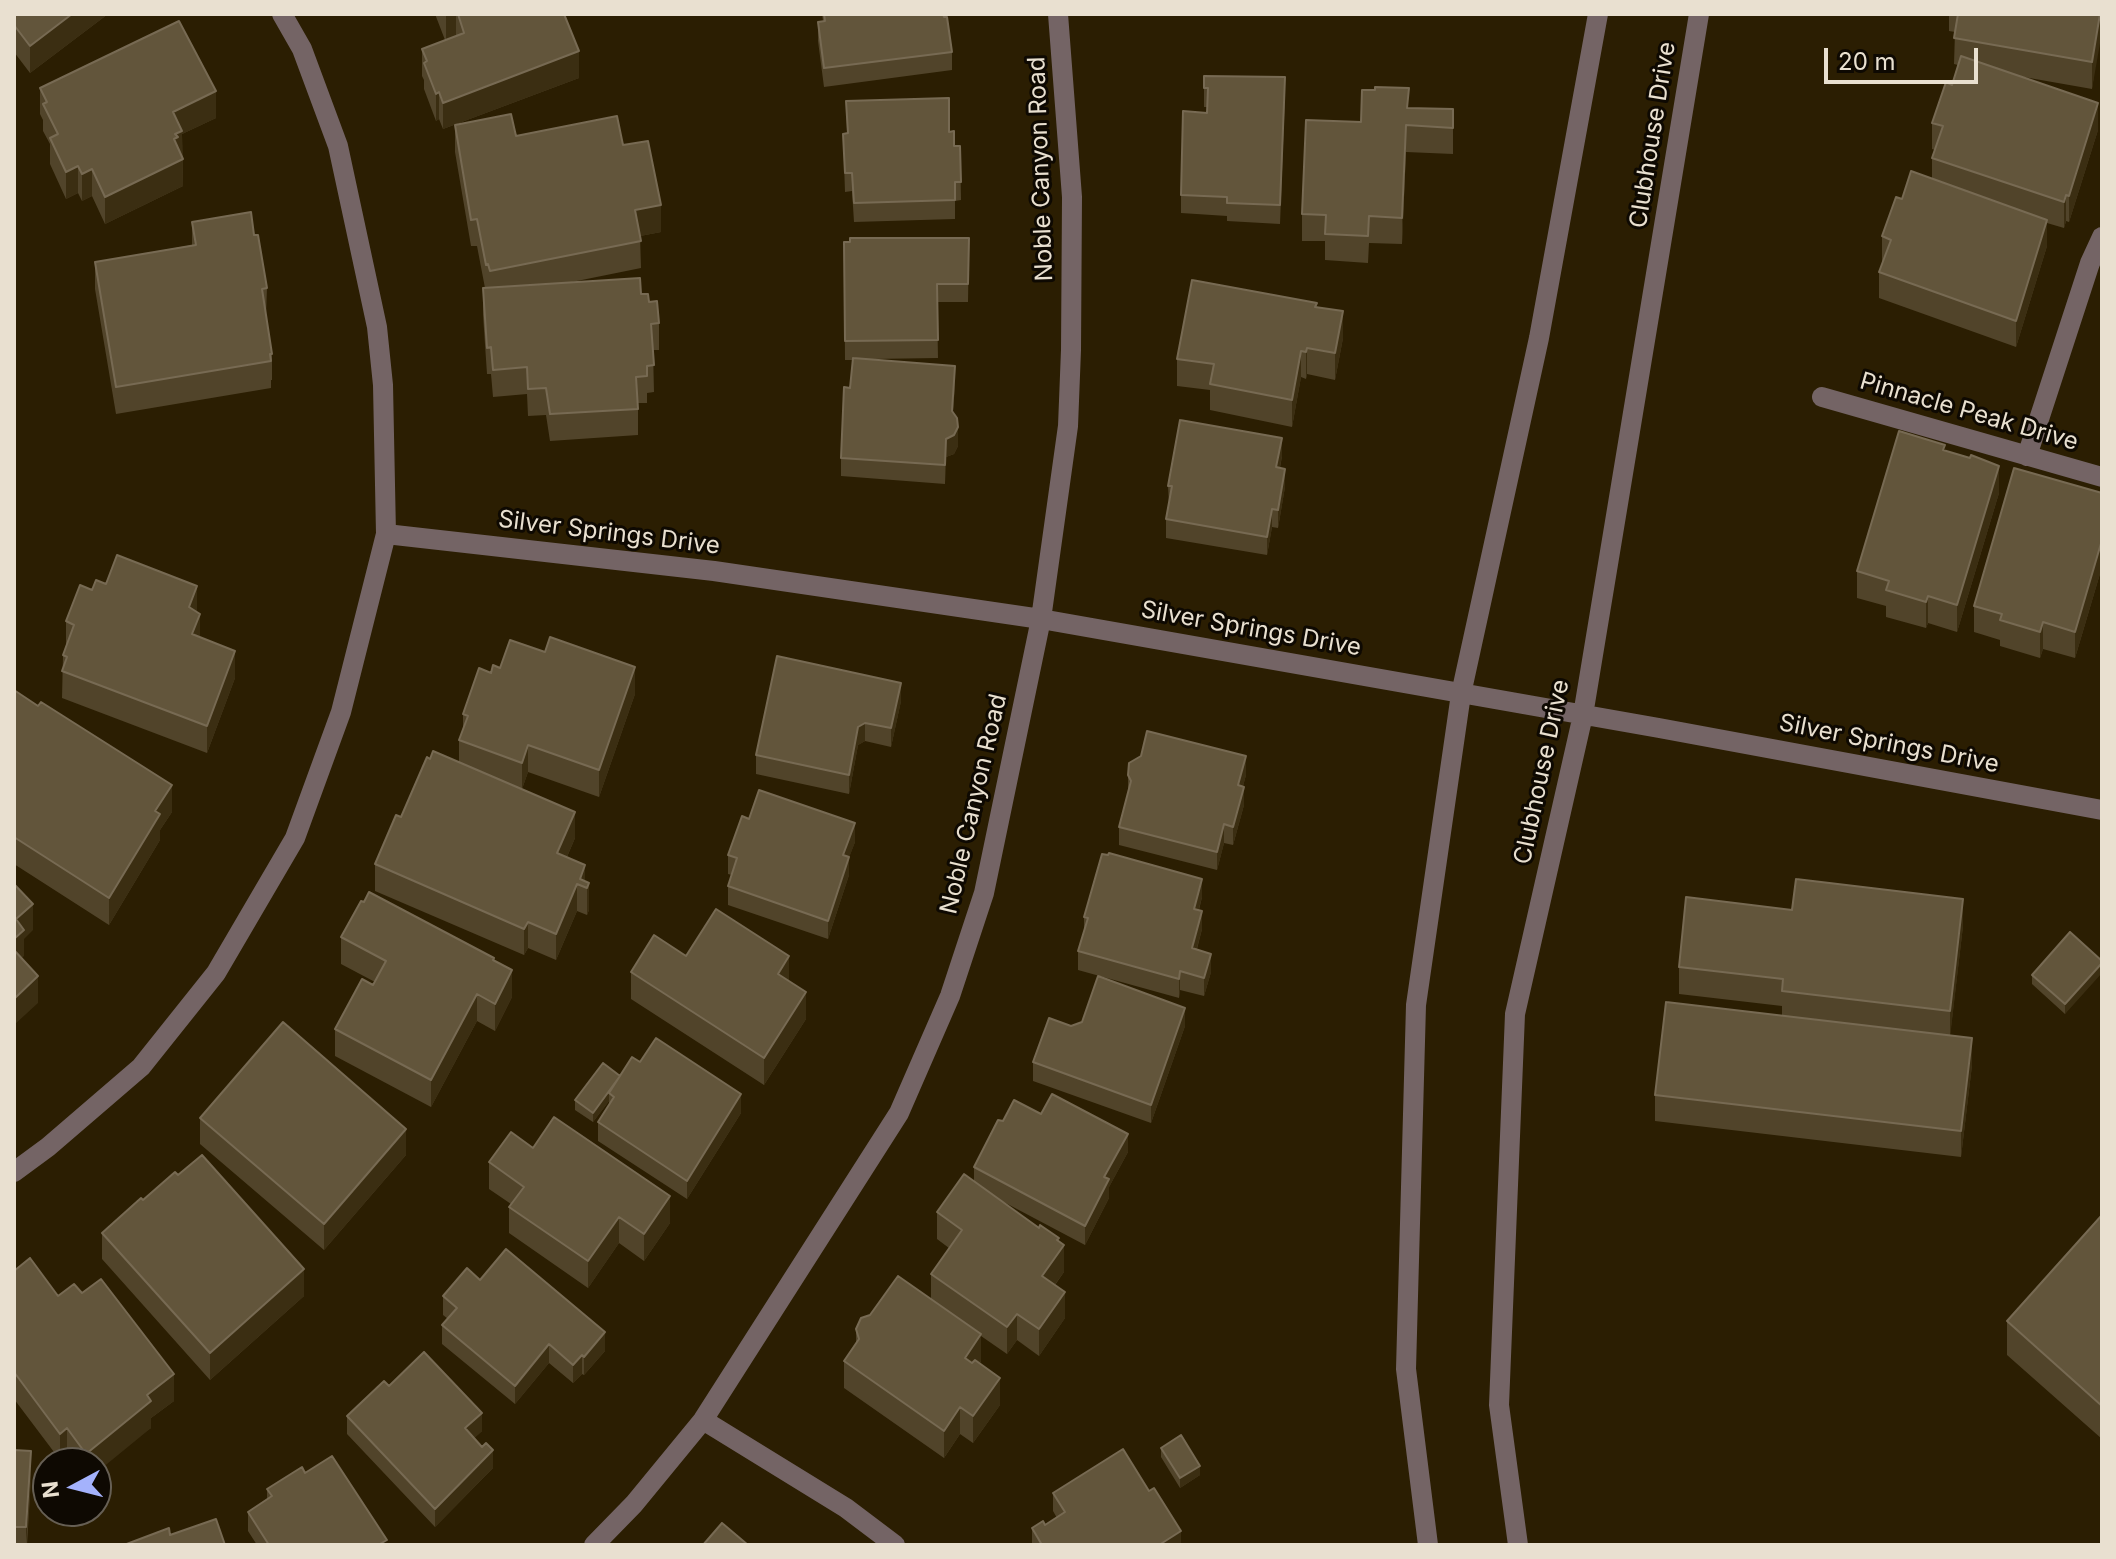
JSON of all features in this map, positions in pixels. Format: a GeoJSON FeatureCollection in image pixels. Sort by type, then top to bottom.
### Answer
{"type":"FeatureCollection","features":[{"type":"Feature","properties":{"kind":"street"},"geometry":{"type":"LineString","coordinates":[[14,1172],[141,1067],[224,959],[295,838],[341,712],[386,534],[383,385],[377,327],[338,146],[302,49],[282,14]]}},
{"type":"Feature","properties":{"kind":"street","name":"Noble Canyon Road"},"geometry":{"type":"LineString","coordinates":[[594,1545],[634,1504],[703,1420],[899,1113],[950,996],[984,893],[1041,619],[1068,426],[1072,197],[1058,14]]}},
{"type":"Feature","properties":{"kind":"street"},"geometry":{"type":"LineString","coordinates":[[1428,1545],[1406,1369],[1416,1005],[1461,694],[1539,338],[1598,14]]}},
{"type":"Feature","properties":{"kind":"street","name":"Clubhouse Drive"},"geometry":{"type":"LineString","coordinates":[[1518,1545],[1499,1405],[1515,1014],[1583,715],[1699,14]]}},
{"type":"Feature","properties":{"kind":"street"},"geometry":{"type":"LineString","coordinates":[[2027,456],[2090,263],[2102,237]]}},
{"type":"Feature","properties":{"kind":"street","name":"Pinnacle Peak Drive"},"geometry":{"type":"LineString","coordinates":[[1822,397],[2102,477]]}},
{"type":"Feature","properties":{"kind":"street","name":"Silver Springs Drive"},"geometry":{"type":"LineString","coordinates":[[386,534],[714,571],[1041,619],[2102,810]]}},
{"type":"Feature","properties":{"kind":"street"},"geometry":{"type":"LineString","coordinates":[[703,1420],[846,1508],[895,1545]]}},
{"type":"Feature","properties":{"kind":"building"},"geometry":{"type":"Polygon","coordinates":[[[14,14],[72,14],[30,46],[14,25],[14,14]]]}},
{"type":"Feature","properties":{"kind":"building"},"geometry":{"type":"Polygon","coordinates":[[[458,14],[564,14],[579,51],[443,103],[439,92],[436,94],[422,49],[464,33],[458,14]]]}},
{"type":"Feature","properties":{"kind":"building"},"geometry":{"type":"Polygon","coordinates":[[[824,14],[943,14],[947,17],[952,52],[824,68],[818,22],[825,21],[824,14]]]}},
{"type":"Feature","properties":{"kind":"building"},"geometry":{"type":"Polygon","coordinates":[[[1958,14],[2100,14],[2092,62],[1954,38],[1958,14]]]}},
{"type":"Feature","properties":{"kind":"building"},"geometry":{"type":"Polygon","coordinates":[[[179,21],[216,91],[173,112],[182,131],[175,134],[178,137],[174,139],[183,159],[105,197],[92,169],[82,174],[78,166],[66,172],[50,138],[58,134],[43,104],[47,102],[40,88],[179,21]]]}},
{"type":"Feature","properties":{"kind":"building"},"geometry":{"type":"Polygon","coordinates":[[[1961,56],[2098,103],[2069,196],[2066,195],[2064,202],[1932,158],[1943,126],[1932,123],[1946,82],[1952,85],[1961,56]]]}},
{"type":"Feature","properties":{"kind":"building"},"geometry":{"type":"Polygon","coordinates":[[[1204,76],[1285,77],[1280,205],[1227,203],[1227,197],[1181,195],[1183,111],[1207,113],[1208,88],[1204,88],[1204,76]]]}},
{"type":"Feature","properties":{"kind":"building"},"geometry":{"type":"Polygon","coordinates":[[[1375,87],[1409,88],[1407,108],[1453,109],[1453,128],[1406,125],[1402,218],[1369,216],[1368,236],[1325,234],[1326,215],[1302,214],[1306,120],[1361,122],[1362,90],[1375,90],[1375,87]]]}},
{"type":"Feature","properties":{"kind":"building"},"geometry":{"type":"Polygon","coordinates":[[[949,98],[949,132],[954,131],[954,146],[960,146],[961,182],[955,182],[955,200],[854,203],[852,173],[845,173],[843,134],[848,133],[846,101],[949,98]]]}},
{"type":"Feature","properties":{"kind":"building"},"geometry":{"type":"Polygon","coordinates":[[[511,114],[516,136],[617,116],[623,145],[648,141],[661,205],[635,210],[641,241],[490,271],[486,265],[477,219],[471,220],[455,125],[511,114]]]}},
{"type":"Feature","properties":{"kind":"building"},"geometry":{"type":"Polygon","coordinates":[[[1911,171],[2047,220],[2016,321],[1879,272],[1891,240],[1882,236],[1896,197],[1902,199],[1911,171]]]}},
{"type":"Feature","properties":{"kind":"building"},"geometry":{"type":"Polygon","coordinates":[[[251,212],[267,288],[262,289],[271,361],[116,387],[95,262],[196,245],[192,222],[251,212]]]}},
{"type":"Feature","properties":{"kind":"building"},"geometry":{"type":"Polygon","coordinates":[[[850,238],[969,238],[968,284],[937,284],[938,340],[845,341],[844,242],[850,242],[850,238]]]}},
{"type":"Feature","properties":{"kind":"building"},"geometry":{"type":"Polygon","coordinates":[[[640,278],[641,294],[648,294],[649,302],[657,301],[659,323],[651,324],[654,365],[647,366],[647,376],[636,377],[638,409],[550,414],[546,388],[528,389],[527,367],[493,370],[491,347],[487,348],[483,288],[640,278]]]}},
{"type":"Feature","properties":{"kind":"building"},"geometry":{"type":"Polygon","coordinates":[[[1192,280],[1317,303],[1315,307],[1343,311],[1335,353],[1307,348],[1306,352],[1301,351],[1292,400],[1210,384],[1214,364],[1177,359],[1192,280]]]}},
{"type":"Feature","properties":{"kind":"building"},"geometry":{"type":"Polygon","coordinates":[[[853,358],[955,366],[952,411],[958,427],[954,435],[946,439],[945,465],[841,458],[844,387],[850,388],[853,358]]]}},
{"type":"Feature","properties":{"kind":"building"},"geometry":{"type":"Polygon","coordinates":[[[1180,420],[1282,438],[1276,467],[1285,469],[1278,510],[1272,509],[1267,537],[1166,519],[1172,486],[1168,486],[1180,420]]]}},
{"type":"Feature","properties":{"kind":"building"},"geometry":{"type":"Polygon","coordinates":[[[1899,431],[1945,445],[1943,450],[1970,458],[1971,455],[1999,466],[1957,605],[1928,596],[1926,602],[1886,590],[1889,581],[1857,571],[1899,431]]]}},
{"type":"Feature","properties":{"kind":"building"},"geometry":{"type":"Polygon","coordinates":[[[2014,468],[2102,493],[2102,540],[2075,632],[2043,622],[2040,632],[2000,620],[2002,614],[1974,606],[2014,468]]]}},
{"type":"Feature","properties":{"kind":"building"},"geometry":{"type":"Polygon","coordinates":[[[117,555],[197,586],[189,607],[200,614],[192,634],[235,651],[207,726],[62,671],[67,657],[63,655],[74,625],[66,621],[80,585],[92,590],[96,580],[106,584],[117,555]]]}},
{"type":"Feature","properties":{"kind":"building"},"geometry":{"type":"Polygon","coordinates":[[[550,637],[635,667],[599,770],[528,745],[522,763],[459,740],[468,716],[463,714],[479,668],[491,673],[493,665],[500,668],[510,640],[545,652],[550,637]]]}},
{"type":"Feature","properties":{"kind":"building"},"geometry":{"type":"Polygon","coordinates":[[[777,656],[901,683],[891,728],[865,723],[858,727],[849,775],[756,755],[777,656]]]}},
{"type":"Feature","properties":{"kind":"building"},"geometry":{"type":"Polygon","coordinates":[[[14,690],[38,706],[41,702],[172,785],[155,811],[160,814],[109,898],[14,837],[14,690]]]}},
{"type":"Feature","properties":{"kind":"building"},"geometry":{"type":"Polygon","coordinates":[[[1147,731],[1246,756],[1238,785],[1244,787],[1233,827],[1224,824],[1217,852],[1119,827],[1131,781],[1129,763],[1141,756],[1147,731]]]}},
{"type":"Feature","properties":{"kind":"building"},"geometry":{"type":"Polygon","coordinates":[[[433,751],[575,812],[557,853],[585,865],[580,879],[589,883],[587,888],[577,884],[556,934],[528,922],[524,929],[375,864],[396,815],[401,817],[427,757],[430,759],[433,751]]]}},
{"type":"Feature","properties":{"kind":"building"},"geometry":{"type":"Polygon","coordinates":[[[759,790],[855,823],[843,855],[849,857],[828,921],[728,886],[737,858],[728,855],[742,816],[749,819],[759,790]]]}},
{"type":"Feature","properties":{"kind":"building"},"geometry":{"type":"Polygon","coordinates":[[[1109,853],[1202,879],[1194,909],[1202,911],[1192,948],[1211,954],[1204,978],[1180,971],[1179,979],[1078,951],[1102,854],[1109,853]]]}},
{"type":"Feature","properties":{"kind":"building"},"geometry":{"type":"Polygon","coordinates":[[[1796,879],[1963,899],[1950,1011],[1782,991],[1783,979],[1679,967],[1686,897],[1792,910],[1796,879]]]}},
{"type":"Feature","properties":{"kind":"building"},"geometry":{"type":"Polygon","coordinates":[[[14,884],[33,904],[16,919],[24,930],[14,939],[14,884]]]}},
{"type":"Feature","properties":{"kind":"building"},"geometry":{"type":"Polygon","coordinates":[[[369,892],[512,970],[495,1004],[477,994],[431,1080],[335,1029],[362,979],[373,985],[386,961],[341,937],[369,892]]]}},
{"type":"Feature","properties":{"kind":"building"},"geometry":{"type":"Polygon","coordinates":[[[716,909],[789,956],[778,974],[806,992],[764,1058],[631,972],[654,935],[686,956],[716,909]]]}},
{"type":"Feature","properties":{"kind":"building"},"geometry":{"type":"Polygon","coordinates":[[[2070,932],[2102,963],[2065,1004],[2032,975],[2070,932]]]}},
{"type":"Feature","properties":{"kind":"building"},"geometry":{"type":"Polygon","coordinates":[[[14,950],[38,976],[14,999],[14,950]]]}},
{"type":"Feature","properties":{"kind":"building"},"geometry":{"type":"Polygon","coordinates":[[[1098,976],[1185,1008],[1151,1105],[1033,1062],[1049,1018],[1071,1026],[1082,1022],[1098,976]]]}},
{"type":"Feature","properties":{"kind":"building"},"geometry":{"type":"Polygon","coordinates":[[[1666,1002],[1972,1038],[1961,1131],[1655,1095],[1666,1002]]]}},
{"type":"Feature","properties":{"kind":"building"},"geometry":{"type":"Polygon","coordinates":[[[283,1022],[406,1129],[324,1224],[200,1118],[283,1022]]]}},
{"type":"Feature","properties":{"kind":"building"},"geometry":{"type":"Polygon","coordinates":[[[656,1038],[741,1094],[687,1181],[598,1122],[614,1097],[609,1093],[632,1057],[640,1062],[656,1038]]]}},
{"type":"Feature","properties":{"kind":"building"},"geometry":{"type":"Polygon","coordinates":[[[603,1063],[620,1076],[593,1113],[575,1100],[603,1063]]]}},
{"type":"Feature","properties":{"kind":"building"},"geometry":{"type":"Polygon","coordinates":[[[1052,1094],[1128,1134],[1104,1177],[1109,1179],[1085,1226],[974,1167],[998,1120],[1003,1121],[1014,1100],[1041,1114],[1052,1094]]]}},
{"type":"Feature","properties":{"kind":"building"},"geometry":{"type":"Polygon","coordinates":[[[554,1117],[670,1196],[644,1234],[619,1217],[588,1261],[509,1207],[524,1187],[489,1162],[511,1132],[533,1148],[554,1117]]]}},
{"type":"Feature","properties":{"kind":"building"},"geometry":{"type":"Polygon","coordinates":[[[202,1155],[304,1269],[210,1353],[102,1233],[141,1198],[143,1200],[175,1172],[178,1175],[202,1155]]]}},
{"type":"Feature","properties":{"kind":"building"},"geometry":{"type":"Polygon","coordinates":[[[964,1174],[1039,1228],[1040,1225],[1059,1238],[1057,1240],[1064,1245],[1042,1276],[1065,1292],[1039,1329],[1017,1314],[1007,1327],[931,1274],[962,1230],[937,1212],[964,1174]]]}},
{"type":"Feature","properties":{"kind":"building"},"geometry":{"type":"Polygon","coordinates":[[[2102,1215],[2102,1406],[2007,1321],[2102,1215]]]}},
{"type":"Feature","properties":{"kind":"building"},"geometry":{"type":"Polygon","coordinates":[[[506,1249],[605,1332],[573,1365],[549,1344],[515,1386],[442,1325],[457,1308],[443,1296],[467,1268],[480,1280],[506,1249]]]}},
{"type":"Feature","properties":{"kind":"building"},"geometry":{"type":"Polygon","coordinates":[[[30,1258],[58,1296],[74,1284],[82,1293],[101,1279],[174,1374],[147,1395],[151,1401],[95,1447],[81,1447],[67,1428],[60,1434],[14,1372],[14,1271],[30,1258]]]}},
{"type":"Feature","properties":{"kind":"building"},"geometry":{"type":"Polygon","coordinates":[[[898,1276],[981,1334],[965,1358],[972,1363],[975,1360],[1000,1378],[973,1416],[960,1407],[944,1431],[844,1361],[859,1339],[856,1329],[861,1318],[870,1315],[898,1276]]]}},
{"type":"Feature","properties":{"kind":"building"},"geometry":{"type":"Polygon","coordinates":[[[424,1352],[482,1413],[465,1428],[482,1447],[486,1443],[493,1450],[435,1509],[347,1416],[384,1381],[389,1386],[424,1352]]]}},
{"type":"Feature","properties":{"kind":"building"},"geometry":{"type":"Polygon","coordinates":[[[1181,1435],[1200,1466],[1180,1478],[1161,1448],[1181,1435]]]}},
{"type":"Feature","properties":{"kind":"building"},"geometry":{"type":"Polygon","coordinates":[[[1123,1449],[1149,1491],[1154,1488],[1181,1531],[1159,1545],[1042,1545],[1032,1528],[1043,1521],[1045,1525],[1065,1512],[1053,1493],[1123,1449]]]}},
{"type":"Feature","properties":{"kind":"building"},"geometry":{"type":"Polygon","coordinates":[[[14,1450],[31,1451],[26,1527],[14,1527],[14,1450]]]}},
{"type":"Feature","properties":{"kind":"building"},"geometry":{"type":"Polygon","coordinates":[[[332,1456],[387,1540],[378,1545],[269,1545],[248,1512],[272,1496],[267,1489],[302,1467],[305,1473],[332,1456]]]}},
{"type":"Feature","properties":{"kind":"building"},"geometry":{"type":"Polygon","coordinates":[[[216,1519],[225,1545],[124,1545],[169,1528],[170,1535],[216,1519]]]}},
{"type":"Feature","properties":{"kind":"building"},"geometry":{"type":"Polygon","coordinates":[[[722,1523],[748,1545],[703,1545],[722,1523]]]}}]}
